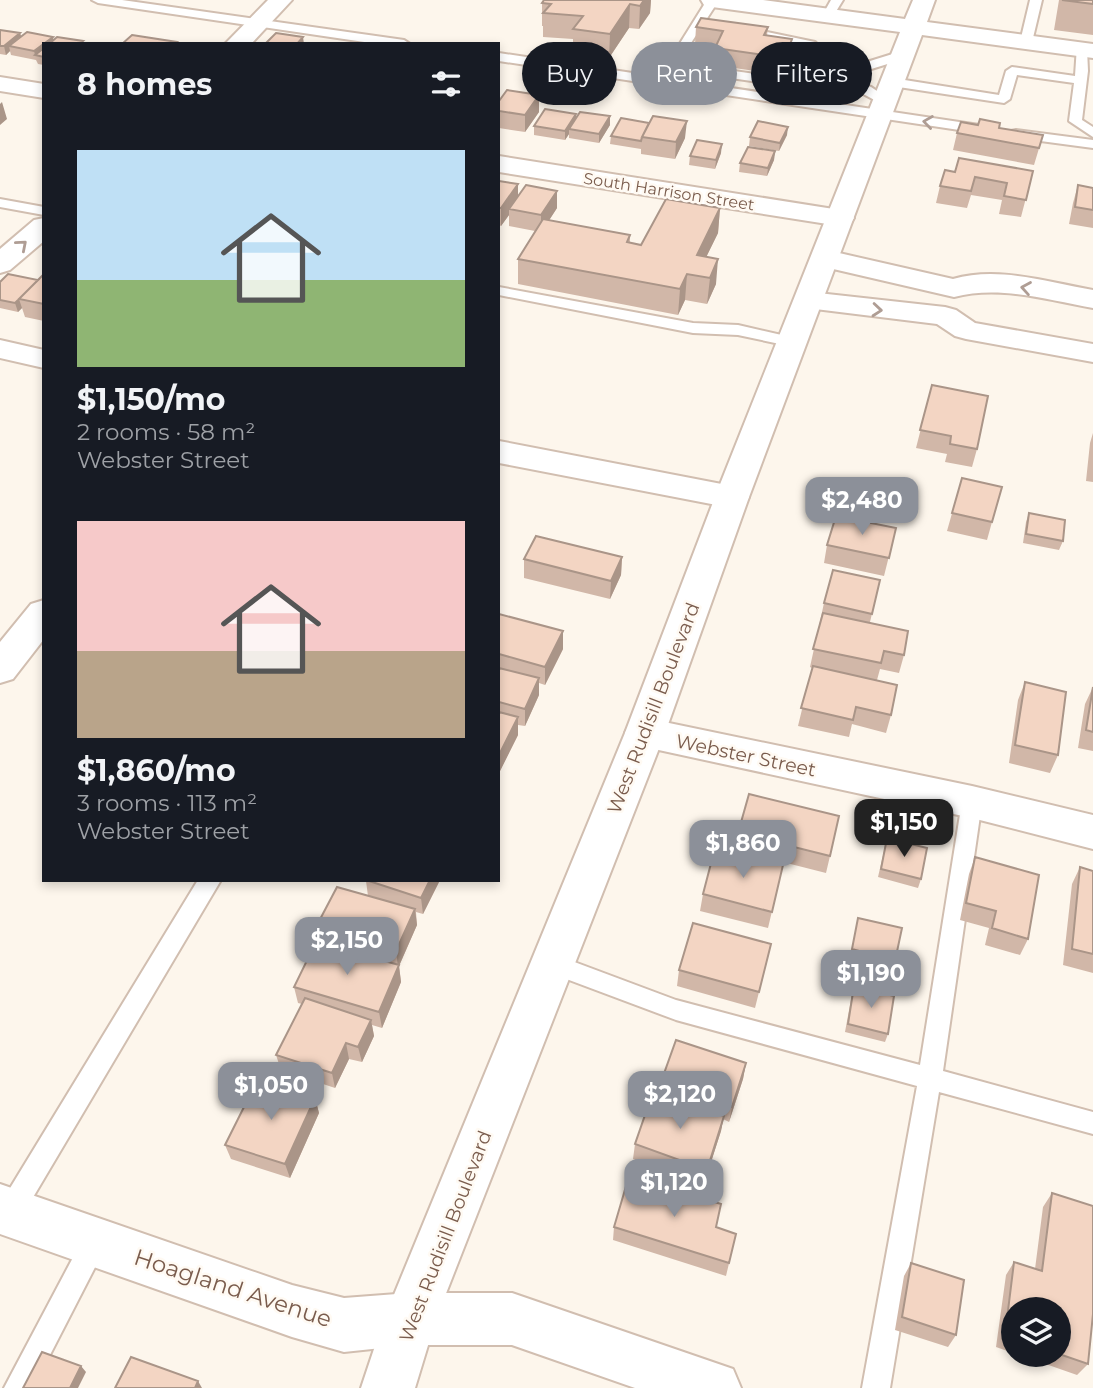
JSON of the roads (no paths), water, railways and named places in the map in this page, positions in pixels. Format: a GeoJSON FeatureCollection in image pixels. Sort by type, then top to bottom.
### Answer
{"type":"FeatureCollection","features":[{"type":"Feature","properties":{"kind":"street"},"geometry":{"type":"LineString","coordinates":[[239,42],[281,0]]}},
{"type":"Feature","properties":{"kind":"street"},"geometry":{"type":"LineString","coordinates":[[712,0],[833,8],[900,63],[1026,42],[1086,64]]}},
{"type":"Feature","properties":{"kind":"street","name":"West Rudisill Boulevard"},"geometry":{"type":"LineString","coordinates":[[388,1388],[410,1318],[645,733],[732,497],[900,63]]}},
{"type":"Feature","properties":{"kind":"street"},"geometry":{"type":"LineString","coordinates":[[0,84],[42,91]]}},
{"type":"Feature","properties":{"kind":"street","name":"South Harrison Street"},"geometry":{"type":"LineString","coordinates":[[500,164],[840,218]]}},
{"type":"Feature","properties":{"kind":"street"},"geometry":{"type":"LineString","coordinates":[[0,264],[42,228]]}},
{"type":"Feature","properties":{"kind":"street"},"geometry":{"type":"LineString","coordinates":[[825,259],[954,288],[971,283],[1001,284],[1093,299]]}},
{"type":"Feature","properties":{"kind":"street"},"geometry":{"type":"LineString","coordinates":[[945,316],[944,301],[954,288]]}},
{"type":"Feature","properties":{"kind":"street"},"geometry":{"type":"LineString","coordinates":[[809,301],[945,316],[966,330],[1093,354]]}},
{"type":"Feature","properties":{"kind":"street"},"geometry":{"type":"LineString","coordinates":[[0,349],[42,359]]}},
{"type":"Feature","properties":{"kind":"street"},"geometry":{"type":"LineString","coordinates":[[500,452],[732,497]]}},
{"type":"Feature","properties":{"kind":"street"},"geometry":{"type":"LineString","coordinates":[[0,669],[42,616]]}},
{"type":"Feature","properties":{"kind":"street","name":"Webster Street"},"geometry":{"type":"LineString","coordinates":[[645,733],[972,802],[1093,832]]}},
{"type":"Feature","properties":{"kind":"street","name":"Hoagland Avenue"},"geometry":{"type":"LineString","coordinates":[[5,1211],[292,1311],[344,1325],[410,1318],[512,1319],[714,1388]]}},
{"type":"Feature","properties":{"kind":"lane"},"geometry":{"type":"LineString","coordinates":[[99,0],[391,42]]}},
{"type":"Feature","properties":{"kind":"lane"},"geometry":{"type":"LineString","coordinates":[[684,42],[712,0]]}},
{"type":"Feature","properties":{"kind":"lane"},"geometry":{"type":"LineString","coordinates":[[1026,42],[1036,0]]}},
{"type":"Feature","properties":{"kind":"lane"},"geometry":{"type":"LineString","coordinates":[[694,25],[713,28]]}},
{"type":"Feature","properties":{"kind":"lane"},"geometry":{"type":"LineString","coordinates":[[766,36],[800,42]]}},
{"type":"Feature","properties":{"kind":"lane"},"geometry":{"type":"LineString","coordinates":[[500,57],[631,76]]}},
{"type":"Feature","properties":{"kind":"lane"},"geometry":{"type":"LineString","coordinates":[[872,91],[900,63]]}},
{"type":"Feature","properties":{"kind":"lane"},"geometry":{"type":"LineString","coordinates":[[872,67],[900,63],[1093,144]]}},
{"type":"Feature","properties":{"kind":"lane"},"geometry":{"type":"LineString","coordinates":[[737,75],[900,63],[1004,99],[1012,71],[1086,64],[1075,121],[1093,133]]}},
{"type":"Feature","properties":{"kind":"lane"},"geometry":{"type":"LineString","coordinates":[[0,203],[42,211]]}},
{"type":"Feature","properties":{"kind":"lane"},"geometry":{"type":"LineString","coordinates":[[500,291],[693,328],[738,330],[794,342]]}},
{"type":"Feature","properties":{"kind":"lane"},"geometry":{"type":"LineString","coordinates":[[876,1388],[930,1077],[972,802]]}},
{"type":"Feature","properties":{"kind":"lane"},"geometry":{"type":"LineString","coordinates":[[5,1211],[208,882]]}},
{"type":"Feature","properties":{"kind":"lane"},"geometry":{"type":"LineString","coordinates":[[553,964],[676,1010],[1093,1123]]}},
{"type":"Feature","properties":{"kind":"lane"},"geometry":{"type":"LineString","coordinates":[[18,1388],[95,1242]]}}]}
